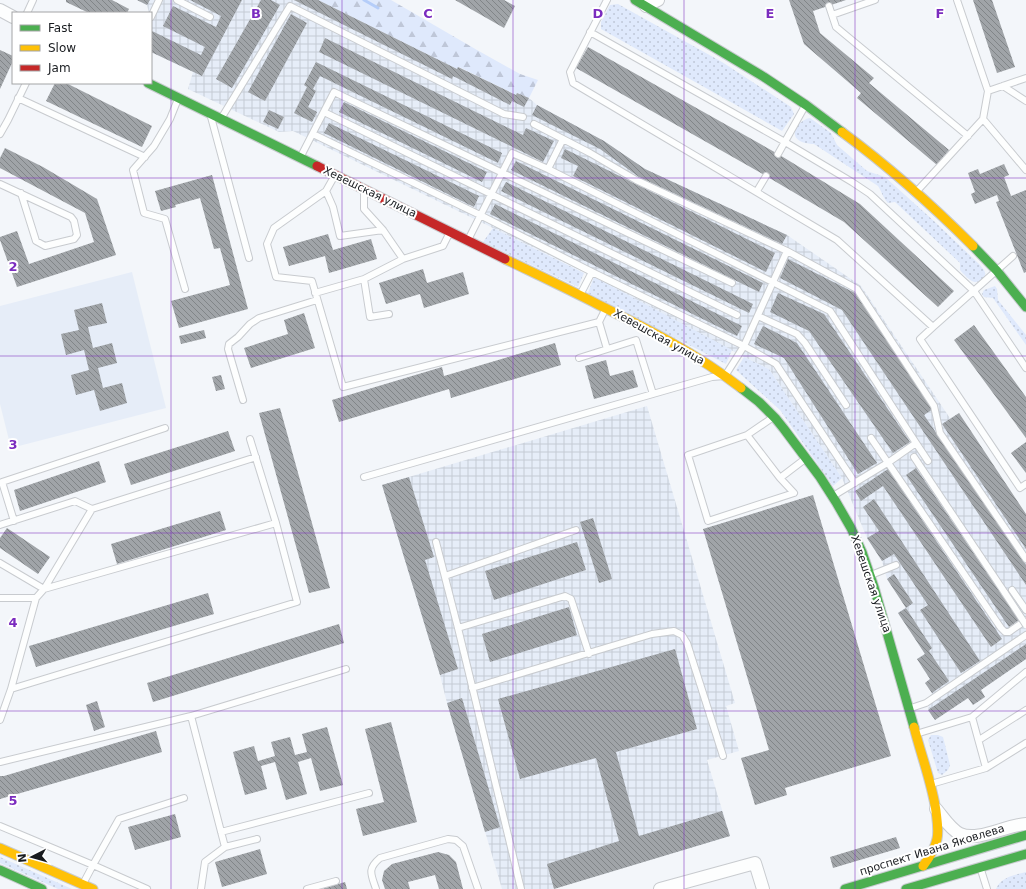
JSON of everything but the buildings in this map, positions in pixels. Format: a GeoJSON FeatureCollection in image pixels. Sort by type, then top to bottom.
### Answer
{"type":"FeatureCollection","features":[{"type":"Feature","properties":{"kind":"street"},"geometry":{"type":"LineString","coordinates":[[635,0],[758,73],[806,105],[860,145],[916,192],[948,222],[997,271],[1026,307]]}},
{"type":"Feature","properties":{"kind":"street"},"geometry":{"type":"LineString","coordinates":[[646,6],[658,0]]}},
{"type":"Feature","properties":{"kind":"street"},"geometry":{"type":"LineString","coordinates":[[0,10],[12,16]]}},
{"type":"Feature","properties":{"kind":"street","name":"Хевешская улица"},"geometry":{"type":"LineString","coordinates":[[150,84],[642,326],[694,354],[754,398],[774,417],[807,458],[844,515],[857,540],[882,612],[910,709],[936,809],[938,832],[937,844],[932,855],[923,866]]}},
{"type":"Feature","properties":{"kind":"street"},"geometry":{"type":"LineString","coordinates":[[936,809],[949,826],[959,834],[970,836],[980,835],[1019,824],[1026,824]]}},
{"type":"Feature","properties":{"kind":"street","name":"проспект Ивана Яковлева"},"geometry":{"type":"LineString","coordinates":[[845,889],[1026,835]]}},
{"type":"Feature","properties":{"kind":"street"},"geometry":{"type":"LineString","coordinates":[[0,848],[93,889]]}},
{"type":"Feature","properties":{"kind":"street"},"geometry":{"type":"LineString","coordinates":[[906,889],[1026,854]]}},
{"type":"Feature","properties":{"kind":"street"},"geometry":{"type":"LineString","coordinates":[[660,889],[755,863],[763,889]]}},
{"type":"Feature","properties":{"kind":"street"},"geometry":{"type":"LineString","coordinates":[[0,870],[42,889]]}},
{"type":"Feature","properties":{"kind":"lane"},"geometry":{"type":"LineString","coordinates":[[27,12],[33,0]]}},
{"type":"Feature","properties":{"kind":"lane"},"geometry":{"type":"LineString","coordinates":[[152,15],[159,0]]}},
{"type":"Feature","properties":{"kind":"lane"},"geometry":{"type":"LineString","coordinates":[[177,0],[210,17]]}},
{"type":"Feature","properties":{"kind":"lane"},"geometry":{"type":"LineString","coordinates":[[607,0],[570,72],[573,83],[757,191],[837,240],[933,327]]}},
{"type":"Feature","properties":{"kind":"lane"},"geometry":{"type":"LineString","coordinates":[[832,14],[875,0]]}},
{"type":"Feature","properties":{"kind":"lane"},"geometry":{"type":"LineString","coordinates":[[916,192],[983,119],[988,91],[957,0]]}},
{"type":"Feature","properties":{"kind":"lane"},"geometry":{"type":"LineString","coordinates":[[221,119],[290,6],[504,114],[522,117]]}},
{"type":"Feature","properties":{"kind":"lane"},"geometry":{"type":"LineString","coordinates":[[829,6],[836,28],[968,136]]}},
{"type":"Feature","properties":{"kind":"lane"},"geometry":{"type":"LineString","coordinates":[[590,32],[785,142],[870,194],[974,291],[1026,368]]}},
{"type":"Feature","properties":{"kind":"lane"},"geometry":{"type":"LineString","coordinates":[[988,91],[1026,78]]}},
{"type":"Feature","properties":{"kind":"lane"},"geometry":{"type":"LineString","coordinates":[[0,134],[25,84]]}},
{"type":"Feature","properties":{"kind":"lane"},"geometry":{"type":"LineString","coordinates":[[1003,86],[1026,101]]}},
{"type":"Feature","properties":{"kind":"lane"},"geometry":{"type":"LineString","coordinates":[[301,158],[334,92],[732,283]]}},
{"type":"Feature","properties":{"kind":"lane"},"geometry":{"type":"LineString","coordinates":[[18,98],[145,157]]}},
{"type":"Feature","properties":{"kind":"lane"},"geometry":{"type":"LineString","coordinates":[[179,98],[170,119],[154,146],[133,170],[144,213],[165,219],[185,289]]}},
{"type":"Feature","properties":{"kind":"lane"},"geometry":{"type":"LineString","coordinates":[[778,154],[806,105]]}},
{"type":"Feature","properties":{"kind":"lane"},"geometry":{"type":"LineString","coordinates":[[324,112],[490,195],[737,315]]}},
{"type":"Feature","properties":{"kind":"lane"},"geometry":{"type":"LineString","coordinates":[[210,113],[249,258]]}},
{"type":"Feature","properties":{"kind":"lane"},"geometry":{"type":"LineString","coordinates":[[983,119],[1023,162],[1026,170]]}},
{"type":"Feature","properties":{"kind":"lane"},"geometry":{"type":"LineString","coordinates":[[534,124],[590,153],[636,180],[787,251],[857,289],[934,406],[940,432],[1026,559]]}},
{"type":"Feature","properties":{"kind":"lane"},"geometry":{"type":"LineString","coordinates":[[313,134],[744,346],[776,364],[855,483]]}},
{"type":"Feature","properties":{"kind":"lane"},"geometry":{"type":"LineString","coordinates":[[548,169],[563,139]]}},
{"type":"Feature","properties":{"kind":"lane"},"geometry":{"type":"LineString","coordinates":[[468,240],[512,154],[548,169],[830,311],[928,461]]}},
{"type":"Feature","properties":{"kind":"lane"},"geometry":{"type":"LineString","coordinates":[[335,174],[326,191],[274,228],[267,244],[276,277],[312,281],[343,387],[599,322]]}},
{"type":"Feature","properties":{"kind":"lane"},"geometry":{"type":"LineString","coordinates":[[757,191],[766,176]]}},
{"type":"Feature","properties":{"kind":"lane"},"geometry":{"type":"LineString","coordinates":[[0,184],[71,217],[78,235],[74,239],[45,246],[36,241],[21,194]]}},
{"type":"Feature","properties":{"kind":"lane"},"geometry":{"type":"LineString","coordinates":[[364,189],[364,209],[383,230],[403,259]]}},
{"type":"Feature","properties":{"kind":"lane"},"geometry":{"type":"LineString","coordinates":[[326,191],[333,207],[340,236],[383,230]]}},
{"type":"Feature","properties":{"kind":"lane"},"geometry":{"type":"LineString","coordinates":[[315,293],[364,279],[403,259],[443,246],[450,231]]}},
{"type":"Feature","properties":{"kind":"lane"},"geometry":{"type":"LineString","coordinates":[[364,478],[712,377],[725,376],[744,346],[787,251]]}},
{"type":"Feature","properties":{"kind":"lane"},"geometry":{"type":"LineString","coordinates":[[1013,256],[920,339],[1020,488],[1026,484]]}},
{"type":"Feature","properties":{"kind":"lane"},"geometry":{"type":"LineString","coordinates":[[580,295],[592,272]]}},
{"type":"Feature","properties":{"kind":"lane"},"geometry":{"type":"LineString","coordinates":[[364,279],[370,317],[389,314]]}},
{"type":"Feature","properties":{"kind":"lane"},"geometry":{"type":"LineString","coordinates":[[243,400],[228,349],[229,344],[250,324],[259,318],[317,300]]}},
{"type":"Feature","properties":{"kind":"lane"},"geometry":{"type":"LineString","coordinates":[[606,308],[599,322],[607,349]]}},
{"type":"Feature","properties":{"kind":"lane"},"geometry":{"type":"LineString","coordinates":[[758,316],[797,334],[805,343],[846,405]]}},
{"type":"Feature","properties":{"kind":"lane"},"geometry":{"type":"LineString","coordinates":[[642,326],[636,340],[653,394]]}},
{"type":"Feature","properties":{"kind":"lane"},"geometry":{"type":"LineString","coordinates":[[578,358],[636,340]]}},
{"type":"Feature","properties":{"kind":"lane"},"geometry":{"type":"LineString","coordinates":[[747,435],[780,478],[794,493],[708,521],[688,455],[747,435],[764,422],[774,417]]}},
{"type":"Feature","properties":{"kind":"lane"},"geometry":{"type":"LineString","coordinates":[[14,521],[2,482],[165,428]]}},
{"type":"Feature","properties":{"kind":"lane"},"geometry":{"type":"LineString","coordinates":[[11,689],[297,602],[276,523],[250,438]]}},
{"type":"Feature","properties":{"kind":"lane"},"geometry":{"type":"LineString","coordinates":[[871,438],[889,462],[1001,628],[1005,632],[1009,632],[1026,620]]}},
{"type":"Feature","properties":{"kind":"lane"},"geometry":{"type":"LineString","coordinates":[[832,496],[889,462],[916,443]]}},
{"type":"Feature","properties":{"kind":"lane"},"geometry":{"type":"LineString","coordinates":[[0,720],[11,689],[36,598],[44,589],[92,509],[256,457]]}},
{"type":"Feature","properties":{"kind":"lane"},"geometry":{"type":"LineString","coordinates":[[914,457],[1026,625]]}},
{"type":"Feature","properties":{"kind":"lane"},"geometry":{"type":"LineString","coordinates":[[780,478],[807,458]]}},
{"type":"Feature","properties":{"kind":"lane"},"geometry":{"type":"LineString","coordinates":[[0,525],[75,501],[92,509]]}},
{"type":"Feature","properties":{"kind":"lane"},"geometry":{"type":"LineString","coordinates":[[0,563],[44,589],[276,523]]}},
{"type":"Feature","properties":{"kind":"lane"},"geometry":{"type":"LineString","coordinates":[[445,576],[576,530]]}},
{"type":"Feature","properties":{"kind":"lane"},"geometry":{"type":"LineString","coordinates":[[436,542],[521,889]]}},
{"type":"Feature","properties":{"kind":"lane"},"geometry":{"type":"LineString","coordinates":[[870,576],[896,565]]}},
{"type":"Feature","properties":{"kind":"lane"},"geometry":{"type":"LineString","coordinates":[[1012,590],[1026,610]]}},
{"type":"Feature","properties":{"kind":"lane"},"geometry":{"type":"LineString","coordinates":[[458,628],[565,596],[571,599],[589,654]]}},
{"type":"Feature","properties":{"kind":"lane"},"geometry":{"type":"LineString","coordinates":[[0,598],[36,598]]}},
{"type":"Feature","properties":{"kind":"lane"},"geometry":{"type":"LineString","coordinates":[[472,688],[652,634],[674,631],[682,635],[687,643],[723,756]]}},
{"type":"Feature","properties":{"kind":"lane"},"geometry":{"type":"LineString","coordinates":[[910,709],[926,703],[1026,635]]}},
{"type":"Feature","properties":{"kind":"lane"},"geometry":{"type":"LineString","coordinates":[[0,762],[191,716],[346,669]]}},
{"type":"Feature","properties":{"kind":"lane"},"geometry":{"type":"LineString","coordinates":[[916,734],[972,717],[1026,672]]}},
{"type":"Feature","properties":{"kind":"lane"},"geometry":{"type":"LineString","coordinates":[[978,740],[1026,710]]}},
{"type":"Feature","properties":{"kind":"lane"},"geometry":{"type":"LineString","coordinates":[[191,716],[225,847]]}},
{"type":"Feature","properties":{"kind":"lane"},"geometry":{"type":"LineString","coordinates":[[972,717],[986,768]]}},
{"type":"Feature","properties":{"kind":"lane"},"geometry":{"type":"LineString","coordinates":[[930,784],[986,768],[1026,743]]}},
{"type":"Feature","properties":{"kind":"lane"},"geometry":{"type":"LineString","coordinates":[[221,832],[369,792]]}},
{"type":"Feature","properties":{"kind":"lane"},"geometry":{"type":"LineString","coordinates":[[83,885],[119,819],[184,798]]}},
{"type":"Feature","properties":{"kind":"lane"},"geometry":{"type":"LineString","coordinates":[[0,826],[147,889]]}},
{"type":"Feature","properties":{"kind":"lane"},"geometry":{"type":"LineString","coordinates":[[201,889],[205,862],[225,847],[257,839]]}},
{"type":"Feature","properties":{"kind":"lane"},"geometry":{"type":"LineString","coordinates":[[376,889],[371,872],[373,864],[380,858],[448,839],[456,840],[463,846],[478,889]]}},
{"type":"Feature","properties":{"kind":"lane"},"geometry":{"type":"LineString","coordinates":[[980,867],[987,889]]}},
{"type":"Feature","properties":{"kind":"lane"},"geometry":{"type":"LineString","coordinates":[[307,889],[336,881]]}},
{"type":"Feature","properties":{"kind":"shaded area"},"geometry":{"type":"Polygon","coordinates":[[[137,0],[318,0],[457,69],[458,67],[515,95],[517,93],[529,98],[537,105],[604,141],[645,169],[787,235],[861,286],[1026,531],[1026,659],[935,720],[928,710],[932,693],[925,683],[930,679],[917,659],[925,654],[898,613],[906,607],[887,579],[882,561],[867,538],[842,478],[769,369],[594,277],[293,131],[279,132],[188,89],[193,72],[152,52],[152,12],[149,12],[147,5],[137,0]]]}},
{"type":"Feature","properties":{"kind":"shaded area"},"geometry":{"type":"Polygon","coordinates":[[[132,272],[166,408],[11,448],[0,404],[0,306],[132,272]]]}},
{"type":"Feature","properties":{"kind":"shaded area"},"geometry":{"type":"Polygon","coordinates":[[[647,406],[735,703],[726,706],[739,751],[707,760],[730,836],[552,889],[502,889],[440,675],[382,485],[647,406]]]}},
{"type":"Feature","properties":{"kind":"green space"},"geometry":{"type":"Polygon","coordinates":[[[318,0],[391,0],[520,74],[538,80],[529,98],[517,93],[516,95],[459,67],[457,69],[318,0]]]}},
{"type":"Feature","properties":{"kind":"green space"},"geometry":{"type":"Polygon","coordinates":[[[618,4],[722,62],[791,107],[794,114],[782,131],[601,29],[601,22],[610,5],[618,4]]]}},
{"type":"Feature","properties":{"kind":"green space"},"geometry":{"type":"Polygon","coordinates":[[[810,118],[831,133],[837,145],[867,171],[885,177],[935,222],[983,268],[985,276],[981,280],[973,282],[960,270],[960,263],[895,202],[888,203],[878,186],[814,144],[800,141],[795,135],[797,126],[810,118]]]}},
{"type":"Feature","properties":{"kind":"green space"},"geometry":{"type":"Polygon","coordinates":[[[493,228],[584,273],[578,287],[483,242],[493,228]]]}},
{"type":"Feature","properties":{"kind":"green space"},"geometry":{"type":"Polygon","coordinates":[[[594,277],[732,350],[726,364],[588,293],[594,277]]]}},
{"type":"Feature","properties":{"kind":"green space"},"geometry":{"type":"Polygon","coordinates":[[[995,286],[997,289],[998,300],[1026,335],[1026,345],[993,298],[984,297],[982,294],[984,290],[995,286]]]}},
{"type":"Feature","properties":{"kind":"green space"},"geometry":{"type":"Polygon","coordinates":[[[744,357],[769,369],[842,478],[833,486],[780,410],[736,370],[744,357]]]}},
{"type":"Feature","properties":{"kind":"green space"},"geometry":{"type":"Polygon","coordinates":[[[931,735],[943,737],[950,765],[948,770],[942,775],[938,773],[928,740],[931,735]]]}},
{"type":"Feature","properties":{"kind":"green space"},"geometry":{"type":"Polygon","coordinates":[[[0,857],[72,889],[58,889],[0,863],[0,857]]]}},
{"type":"Feature","properties":{"kind":"green space"},"geometry":{"type":"Polygon","coordinates":[[[1026,872],[1026,889],[996,889],[1005,879],[1026,872]]]}},
{"type":"Feature","properties":{"kind":"waterway"},"geometry":{"type":"LineString","coordinates":[[364,0],[378,8]]}},
{"type":"Feature","properties":{"kind":"traffic: fast"},"geometry":{"type":"LineString","coordinates":[[635,0],[764,77],[806,105],[842,132]]}},
{"type":"Feature","properties":{"kind":"traffic: fast"},"geometry":{"type":"LineString","coordinates":[[150,84],[317,166]]}},
{"type":"Feature","properties":{"kind":"traffic: fast"},"geometry":{"type":"LineString","coordinates":[[973,246],[997,271],[1026,307]]}},
{"type":"Feature","properties":{"kind":"traffic: fast"},"geometry":{"type":"LineString","coordinates":[[741,388],[759,402],[784,429],[820,477],[851,528],[862,552],[874,587],[914,727]]}},
{"type":"Feature","properties":{"kind":"traffic: fast"},"geometry":{"type":"LineString","coordinates":[[845,889],[1026,835]]}},
{"type":"Feature","properties":{"kind":"traffic: fast"},"geometry":{"type":"LineString","coordinates":[[906,889],[1026,854]]}},
{"type":"Feature","properties":{"kind":"traffic: fast"},"geometry":{"type":"LineString","coordinates":[[0,870],[42,889]]}},
{"type":"Feature","properties":{"kind":"traffic: slow"},"geometry":{"type":"LineString","coordinates":[[842,132],[909,186],[973,246]]}},
{"type":"Feature","properties":{"kind":"traffic: slow"},"geometry":{"type":"LineString","coordinates":[[505,259],[654,333],[690,353],[741,388]]}},
{"type":"Feature","properties":{"kind":"traffic: slow"},"geometry":{"type":"LineString","coordinates":[[914,727],[932,790],[938,825],[938,836],[935,846],[930,857],[923,866]]}},
{"type":"Feature","properties":{"kind":"traffic: slow"},"geometry":{"type":"LineString","coordinates":[[0,848],[93,889]]}},
{"type":"Feature","properties":{"kind":"traffic: jam"},"geometry":{"type":"LineString","coordinates":[[317,166],[505,259]]}}]}
